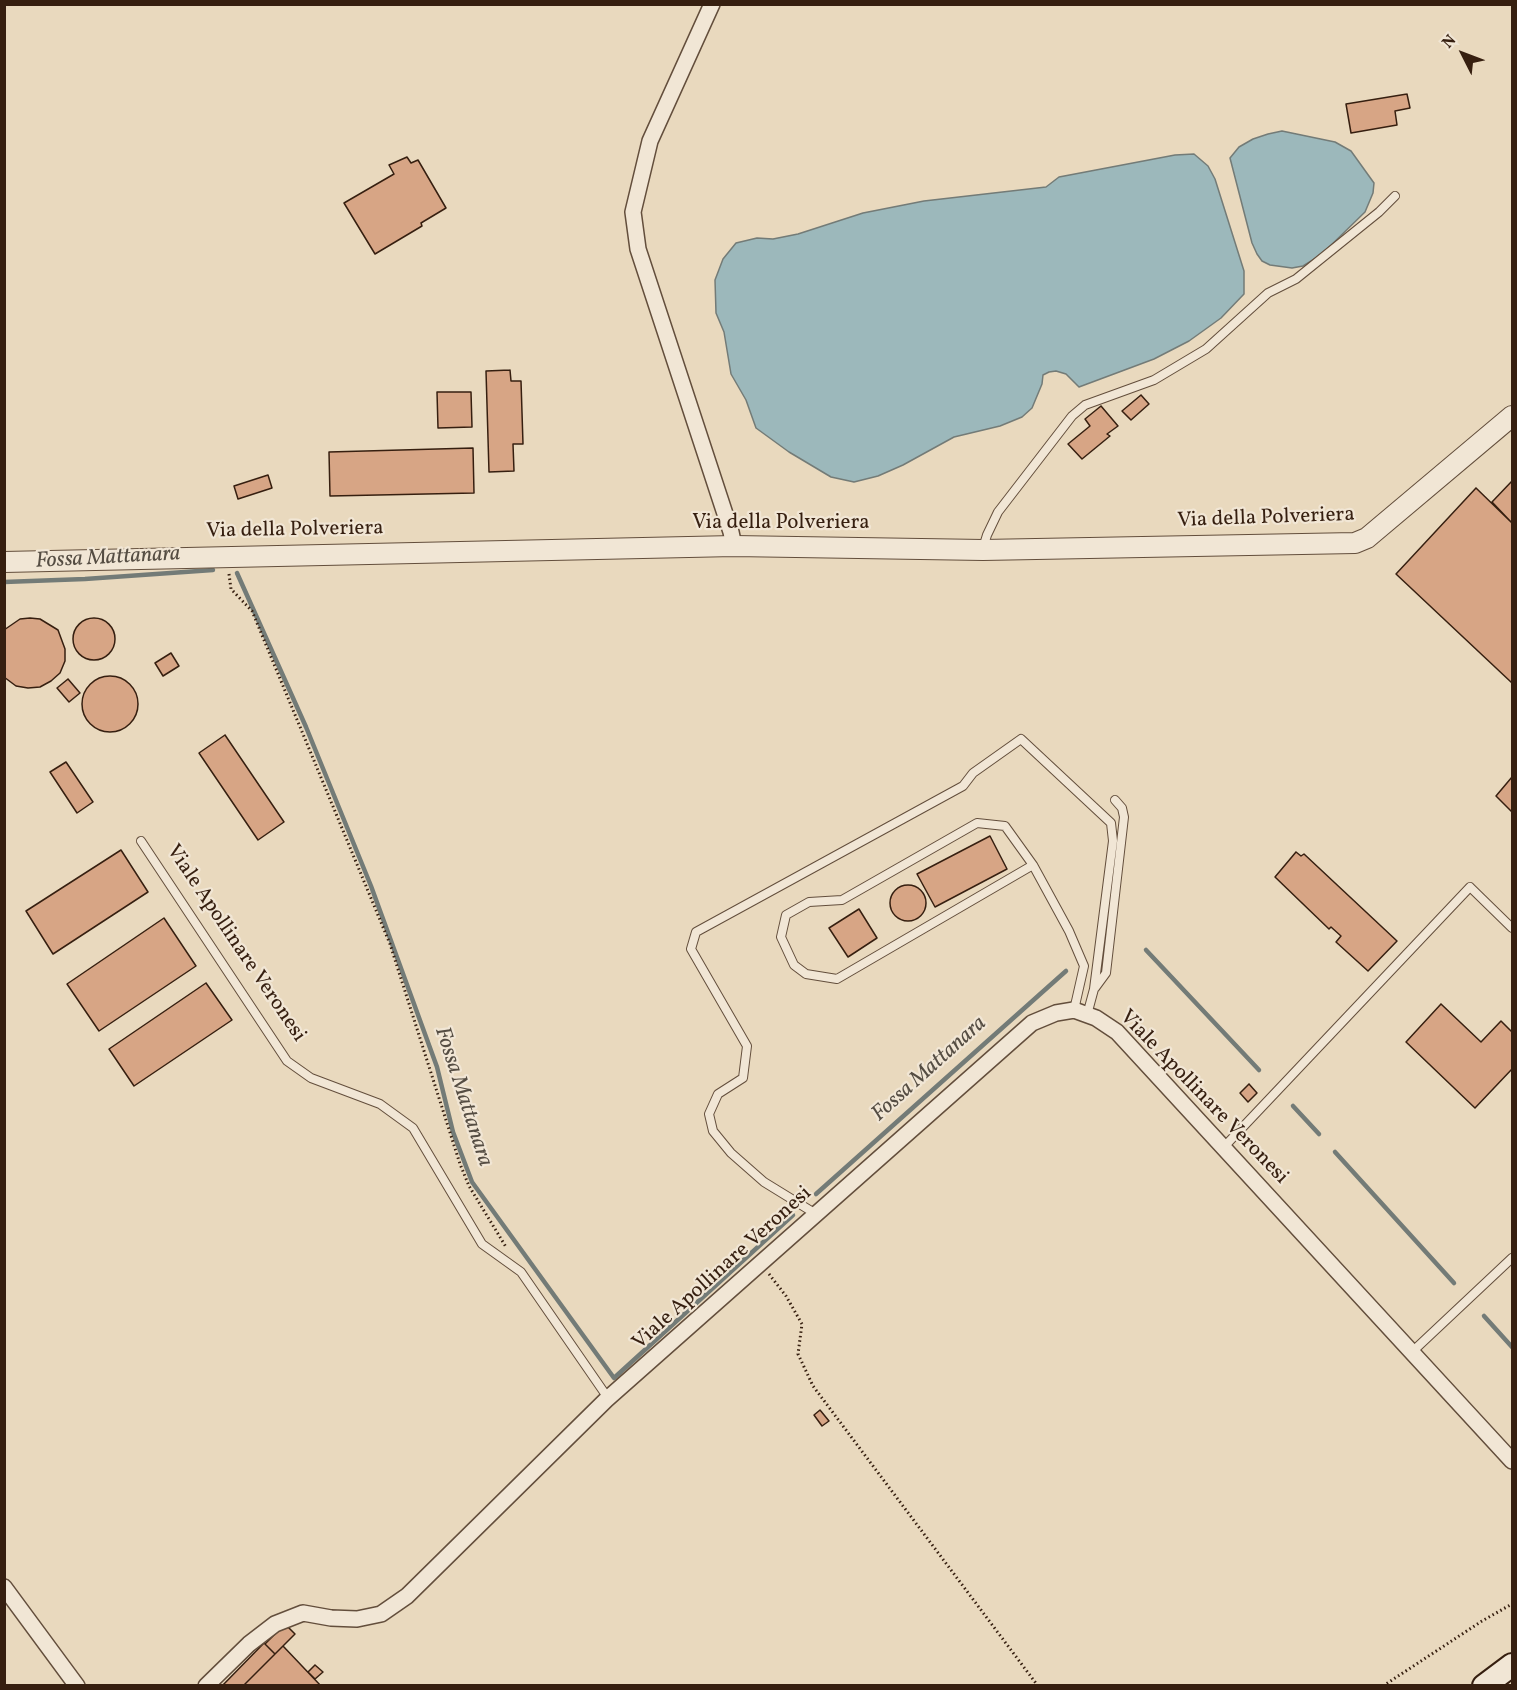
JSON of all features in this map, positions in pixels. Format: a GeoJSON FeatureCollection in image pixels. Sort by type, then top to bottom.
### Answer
{"type":"FeatureCollection","features":[{"type":"Feature","properties":{"kind":"main road"},"geometry":{"type":"LineString","coordinates":[[1484,1686],[1512,1665]]}},
{"type":"Feature","properties":{"kind":"main road"},"geometry":{"type":"LineString","coordinates":[[1502,1686],[1512,1682]]}},
{"type":"Feature","properties":{"kind":"street"},"geometry":{"type":"LineString","coordinates":[[712,4],[650,141],[633,212],[638,249],[734,546]]}},
{"type":"Feature","properties":{"kind":"street","name":"Via della Polveriera"},"geometry":{"type":"LineString","coordinates":[[4,562],[734,546],[983,550],[1359,543],[1512,416]]}},
{"type":"Feature","properties":{"kind":"street","name":"Viale Apollinare Veronesi"},"geometry":{"type":"LineString","coordinates":[[206,1686],[249,1644],[276,1624],[303,1613],[331,1618],[357,1619],[381,1614],[407,1596],[608,1398],[1032,1023],[1056,1012],[1081,1013],[1096,1018],[1117,1032],[1512,1461]]}},
{"type":"Feature","properties":{"kind":"street"},"geometry":{"type":"LineString","coordinates":[[4,1587],[77,1686]]}},
{"type":"Feature","properties":{"kind":"lane"},"geometry":{"type":"LineString","coordinates":[[983,550],[998,512],[1078,410],[1085,405],[1154,380],[1206,349],[1268,293],[1296,279],[1379,212],[1395,196]]}},
{"type":"Feature","properties":{"kind":"lane"},"geometry":{"type":"LineString","coordinates":[[816,1214],[764,1182],[731,1154],[714,1131],[709,1114],[718,1094],[743,1078],[747,1046],[691,949],[696,932],[963,786],[973,773],[1021,739],[1111,823],[1113,841],[1094,989]]}},
{"type":"Feature","properties":{"kind":"lane"},"geometry":{"type":"LineString","coordinates":[[1081,1013],[1106,973],[1124,817],[1122,808],[1115,800]]}},
{"type":"Feature","properties":{"kind":"lane"},"geometry":{"type":"LineString","coordinates":[[1032,865],[837,980],[806,974],[800,970],[794,965],[781,937],[786,915],[808,903],[842,900],[976,823],[1005,826],[1032,865],[1069,931],[1084,966],[1081,1013]]}},
{"type":"Feature","properties":{"kind":"lane","name":"Viale Apollinare Veronesi"},"geometry":{"type":"LineString","coordinates":[[141,841],[287,1061],[311,1078],[380,1104],[413,1128],[482,1244],[521,1272],[608,1398]]}},
{"type":"Feature","properties":{"kind":"lane"},"geometry":{"type":"LineString","coordinates":[[1223,1148],[1470,887],[1512,928]]}},
{"type":"Feature","properties":{"kind":"lane"},"geometry":{"type":"LineString","coordinates":[[1412,1352],[1512,1258]]}},
{"type":"Feature","properties":{"kind":"path"},"geometry":{"type":"LineString","coordinates":[[227,557],[231,589],[252,611],[390,944],[469,1186],[521,1272]]}},
{"type":"Feature","properties":{"kind":"path"},"geometry":{"type":"LineString","coordinates":[[760,1264],[786,1296],[802,1324],[798,1354],[813,1386],[1038,1686]]}},
{"type":"Feature","properties":{"kind":"path"},"geometry":{"type":"LineString","coordinates":[[1383,1686],[1512,1604]]}},
{"type":"Feature","properties":{"kind":"water"},"geometry":{"type":"Polygon","coordinates":[[[1282,131],[1335,142],[1351,151],[1374,183],[1373,193],[1365,212],[1321,255],[1303,266],[1292,268],[1270,265],[1262,261],[1257,254],[1252,243],[1230,158],[1239,147],[1253,139],[1282,131]]]}},
{"type":"Feature","properties":{"kind":"water"},"geometry":{"type":"Polygon","coordinates":[[[1194,154],[1208,166],[1215,179],[1244,271],[1244,294],[1221,318],[1189,341],[1154,359],[1079,387],[1066,374],[1056,371],[1049,372],[1043,375],[1042,384],[1032,408],[1022,417],[1000,426],[954,437],[903,465],[878,476],[854,482],[831,477],[789,452],[756,428],[746,400],[731,374],[724,332],[716,313],[715,280],[723,259],[736,243],[757,238],[773,239],[798,234],[863,213],[924,201],[1046,187],[1059,177],[1175,155],[1194,154]]]}},
{"type":"Feature","properties":{"kind":"building"},"geometry":{"type":"Polygon","coordinates":[[[1407,94],[1410,108],[1395,111],[1397,125],[1351,133],[1346,104],[1407,94]]]}},
{"type":"Feature","properties":{"kind":"building"},"geometry":{"type":"Polygon","coordinates":[[[407,157],[411,163],[418,160],[446,208],[421,223],[422,226],[375,254],[344,203],[394,174],[389,165],[407,157]]]}},
{"type":"Feature","properties":{"kind":"building"},"geometry":{"type":"Polygon","coordinates":[[[510,370],[511,381],[521,381],[523,444],[513,444],[514,471],[489,472],[486,371],[510,370]]]}},
{"type":"Feature","properties":{"kind":"building"},"geometry":{"type":"Polygon","coordinates":[[[437,392],[471,392],[472,427],[438,428],[437,392]]]}},
{"type":"Feature","properties":{"kind":"building"},"geometry":{"type":"Polygon","coordinates":[[[1141,395],[1149,404],[1131,420],[1122,411],[1141,395]]]}},
{"type":"Feature","properties":{"kind":"building"},"geometry":{"type":"Polygon","coordinates":[[[1101,406],[1118,426],[1107,434],[1110,436],[1082,459],[1068,444],[1090,426],[1085,419],[1101,406]]]}},
{"type":"Feature","properties":{"kind":"building"},"geometry":{"type":"Polygon","coordinates":[[[473,448],[474,493],[330,496],[329,452],[473,448]]]}},
{"type":"Feature","properties":{"kind":"building"},"geometry":{"type":"Polygon","coordinates":[[[268,475],[272,488],[238,499],[234,486],[268,475]]]}},
{"type":"Feature","properties":{"kind":"building"},"geometry":{"type":"Polygon","coordinates":[[[1512,481],[1512,523],[1492,502],[1512,481]]]}},
{"type":"Feature","properties":{"kind":"building"},"geometry":{"type":"Polygon","coordinates":[[[1476,488],[1512,523],[1512,683],[1396,574],[1476,488]]]}},
{"type":"Feature","properties":{"kind":"building"},"geometry":{"type":"Polygon","coordinates":[[[94,618],[109,624],[115,639],[109,654],[94,660],[79,654],[73,639],[79,624],[94,618]]]}},
{"type":"Feature","properties":{"kind":"building"},"geometry":{"type":"Polygon","coordinates":[[[20,619],[40,619],[58,630],[65,649],[65,661],[60,673],[51,681],[40,687],[28,688],[16,686],[4,677],[4,630],[20,619]]]}},
{"type":"Feature","properties":{"kind":"building"},"geometry":{"type":"Polygon","coordinates":[[[171,653],[179,666],[163,676],[155,663],[171,653]]]}},
{"type":"Feature","properties":{"kind":"building"},"geometry":{"type":"Polygon","coordinates":[[[110,676],[121,678],[130,684],[136,693],[138,704],[136,715],[130,724],[121,730],[110,732],[99,730],[90,724],[84,715],[82,704],[84,693],[90,684],[99,678],[110,676]]]}},
{"type":"Feature","properties":{"kind":"building"},"geometry":{"type":"Polygon","coordinates":[[[68,679],[80,693],[69,702],[57,688],[68,679]]]}},
{"type":"Feature","properties":{"kind":"building"},"geometry":{"type":"Polygon","coordinates":[[[225,735],[284,822],[258,840],[199,753],[225,735]]]}},
{"type":"Feature","properties":{"kind":"building"},"geometry":{"type":"Polygon","coordinates":[[[66,762],[93,802],[77,813],[50,772],[66,762]]]}},
{"type":"Feature","properties":{"kind":"building"},"geometry":{"type":"Polygon","coordinates":[[[1512,777],[1512,812],[1496,796],[1512,777]]]}},
{"type":"Feature","properties":{"kind":"building"},"geometry":{"type":"Polygon","coordinates":[[[990,836],[1007,869],[935,907],[917,874],[990,836]]]}},
{"type":"Feature","properties":{"kind":"building"},"geometry":{"type":"Polygon","coordinates":[[[121,850],[148,892],[53,954],[26,911],[121,850]]]}},
{"type":"Feature","properties":{"kind":"building"},"geometry":{"type":"Polygon","coordinates":[[[1296,852],[1301,856],[1304,854],[1397,941],[1368,971],[1336,942],[1341,936],[1331,927],[1329,929],[1275,877],[1296,852]]]}},
{"type":"Feature","properties":{"kind":"building"},"geometry":{"type":"Polygon","coordinates":[[[908,885],[921,890],[926,903],[921,916],[908,921],[895,916],[890,903],[895,890],[908,885]]]}},
{"type":"Feature","properties":{"kind":"building"},"geometry":{"type":"Polygon","coordinates":[[[859,909],[877,938],[848,957],[829,928],[859,909]]]}},
{"type":"Feature","properties":{"kind":"building"},"geometry":{"type":"Polygon","coordinates":[[[164,918],[196,966],[99,1031],[67,984],[164,918]]]}},
{"type":"Feature","properties":{"kind":"building"},"geometry":{"type":"Polygon","coordinates":[[[206,983],[232,1020],[134,1086],[109,1049],[206,983]]]}},
{"type":"Feature","properties":{"kind":"building"},"geometry":{"type":"Polygon","coordinates":[[[1441,1004],[1481,1042],[1501,1021],[1512,1032],[1512,1069],[1475,1108],[1406,1042],[1441,1004]]]}},
{"type":"Feature","properties":{"kind":"building"},"geometry":{"type":"Polygon","coordinates":[[[1249,1084],[1257,1093],[1248,1102],[1240,1093],[1249,1084]]]}},
{"type":"Feature","properties":{"kind":"building"},"geometry":{"type":"Polygon","coordinates":[[[820,1410],[829,1421],[822,1426],[814,1415],[820,1410]]]}},
{"type":"Feature","properties":{"kind":"building"},"geometry":{"type":"Polygon","coordinates":[[[285,1624],[295,1634],[275,1654],[265,1644],[285,1624]]]}},
{"type":"Feature","properties":{"kind":"building"},"geometry":{"type":"Polygon","coordinates":[[[264,1643],[275,1654],[243,1686],[222,1686],[264,1643]]]}},
{"type":"Feature","properties":{"kind":"building"},"geometry":{"type":"Polygon","coordinates":[[[283,1646],[321,1686],[243,1686],[283,1646]]]}},
{"type":"Feature","properties":{"kind":"building"},"geometry":{"type":"Polygon","coordinates":[[[315,1665],[323,1672],[315,1679],[308,1672],[315,1665]]]}},
{"type":"Feature","properties":{"kind":"waterway","name":"Fossa Mattanara"},"geometry":{"type":"LineString","coordinates":[[4,582],[213,570]]}},
{"type":"Feature","properties":{"kind":"waterway","name":"Fossa Mattanara"},"geometry":{"type":"LineString","coordinates":[[237,573],[306,727],[371,886],[437,1067],[453,1132],[472,1182],[614,1378],[793,1215]]}},
{"type":"Feature","properties":{"kind":"waterway","name":"Fossa Mattanara"},"geometry":{"type":"LineString","coordinates":[[1146,950],[1259,1070]]}},
{"type":"Feature","properties":{"kind":"waterway","name":"Fossa Mattanara"},"geometry":{"type":"LineString","coordinates":[[816,1194],[1066,971]]}},
{"type":"Feature","properties":{"kind":"waterway","name":"Fossa Mattanara"},"geometry":{"type":"LineString","coordinates":[[1293,1106],[1319,1134]]}},
{"type":"Feature","properties":{"kind":"waterway","name":"Fossa Mattanara"},"geometry":{"type":"LineString","coordinates":[[1335,1152],[1454,1283]]}},
{"type":"Feature","properties":{"kind":"waterway","name":"Fossa Mattanara"},"geometry":{"type":"LineString","coordinates":[[1484,1316],[1512,1347]]}}]}
